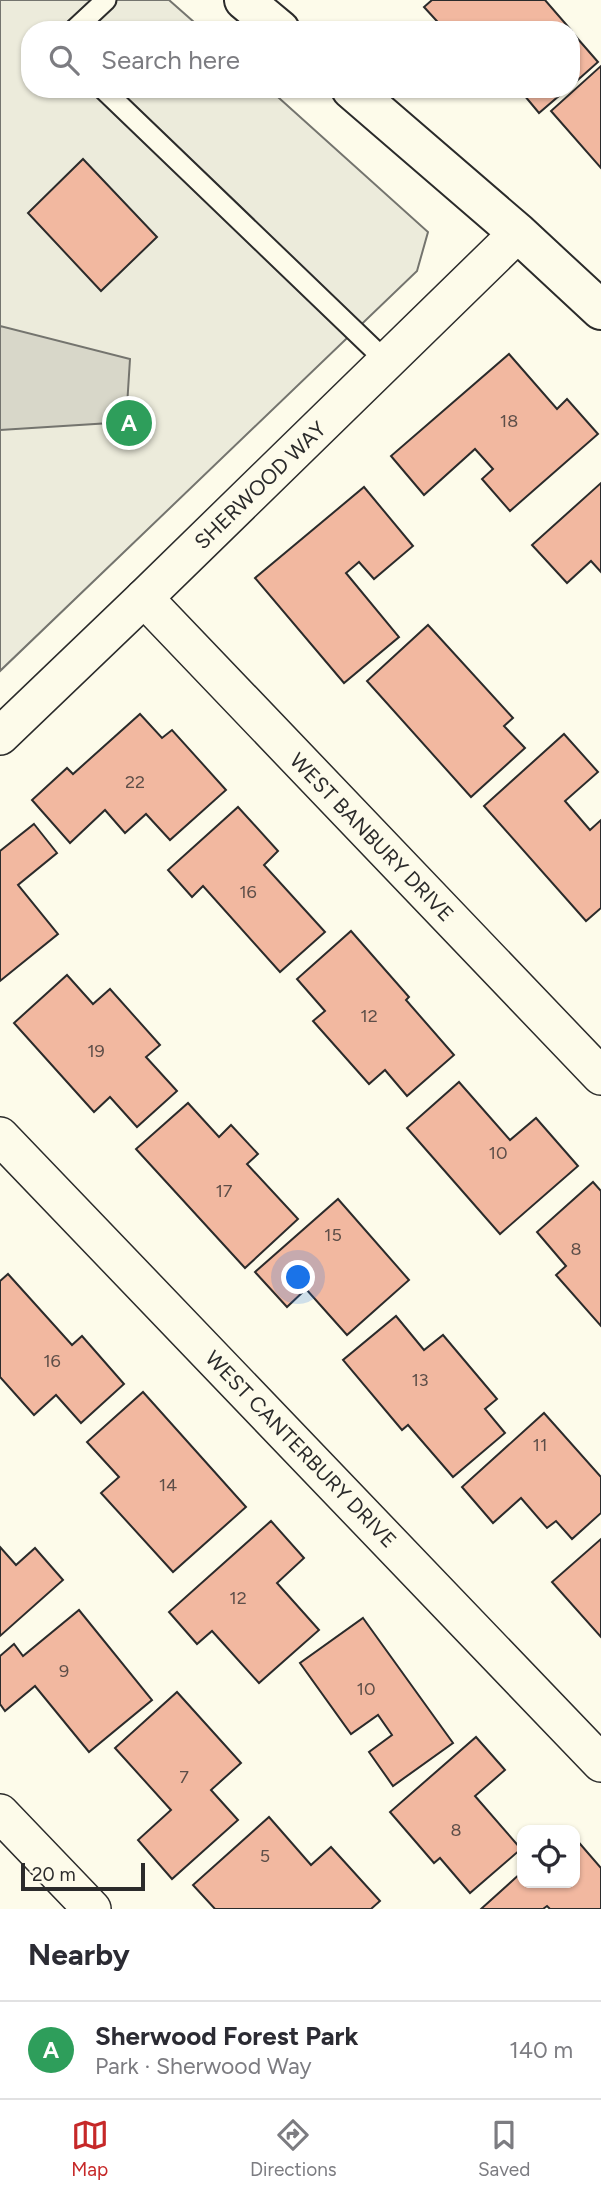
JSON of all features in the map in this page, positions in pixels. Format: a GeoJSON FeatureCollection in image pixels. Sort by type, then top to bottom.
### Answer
{"type":"FeatureCollection","features":[{"type":"Feature","properties":{"kind":"street"},"geometry":{"type":"LineString","coordinates":[[244,0],[269,21]]}},
{"type":"Feature","properties":{"kind":"street"},"geometry":{"type":"LineString","coordinates":[[361,98],[518,233],[601,310]]}},
{"type":"Feature","properties":{"kind":"street","name":"SHERWOOD WAY"},"geometry":{"type":"LineString","coordinates":[[0,736],[518,233]]}},
{"type":"Feature","properties":{"kind":"street","name":"WEST BANBURY DRIVE"},"geometry":{"type":"LineString","coordinates":[[144,598],[601,1076]]}},
{"type":"Feature","properties":{"kind":"street","name":"WEST CANTERBURY DRIVE"},"geometry":{"type":"LineString","coordinates":[[0,1136],[601,1763]]}},
{"type":"Feature","properties":{"kind":"street"},"geometry":{"type":"LineString","coordinates":[[0,1813],[92,1909]]}},
{"type":"Feature","properties":{"kind":"lane"},"geometry":{"type":"LineString","coordinates":[[84,21],[106,0]]}},
{"type":"Feature","properties":{"kind":"lane"},"geometry":{"type":"LineString","coordinates":[[112,98],[386,361]]}},
{"type":"Feature","properties":{"kind":"shaded area"},"geometry":{"type":"Polygon","coordinates":[[[0,0],[169,0],[193,21],[21,21],[21,98],[279,98],[428,232],[417,271],[0,671],[0,0]]]}},
{"type":"Feature","properties":{"kind":"shaded area"},"geometry":{"type":"Polygon","coordinates":[[[0,326],[130,359],[126,422],[0,430],[0,326]]]}},
{"type":"Feature","properties":{"kind":"building"},"geometry":{"type":"Polygon","coordinates":[[[432,0],[545,0],[563,21],[437,21],[424,7],[432,0]]]}},
{"type":"Feature","properties":{"kind":"building"},"geometry":{"type":"Polygon","coordinates":[[[580,41],[598,62],[580,78],[580,41]]]}},
{"type":"Feature","properties":{"kind":"building"},"geometry":{"type":"Polygon","coordinates":[[[601,66],[601,168],[551,111],[565,98],[580,98],[580,85],[601,66]]]}},
{"type":"Feature","properties":{"kind":"building"},"geometry":{"type":"Polygon","coordinates":[[[526,98],[556,98],[539,113],[526,98]]]}},
{"type":"Feature","properties":{"kind":"building"},"geometry":{"type":"Polygon","coordinates":[[[83,159],[157,237],[101,291],[28,213],[83,159]]]}},
{"type":"Feature","properties":{"kind":"building"},"geometry":{"type":"Polygon","coordinates":[[[509,354],[557,409],[567,399],[598,434],[510,511],[482,479],[493,469],[475,449],[424,495],[391,456],[509,354]]]}},
{"type":"Feature","properties":{"kind":"building"},"geometry":{"type":"Polygon","coordinates":[[[601,483],[601,572],[591,561],[567,583],[532,545],[601,483]]]}},
{"type":"Feature","properties":{"kind":"building"},"geometry":{"type":"Polygon","coordinates":[[[364,487],[413,546],[374,579],[359,562],[346,573],[399,637],[344,683],[255,578],[364,487]]]}},
{"type":"Feature","properties":{"kind":"building"},"geometry":{"type":"Polygon","coordinates":[[[428,625],[513,718],[504,726],[525,748],[471,797],[367,681],[428,625]]]}},
{"type":"Feature","properties":{"kind":"building"},"geometry":{"type":"Polygon","coordinates":[[[140,714],[162,738],[172,730],[226,790],[170,840],[146,814],[125,833],[105,810],[70,843],[32,800],[67,768],[73,774],[140,714]]]}},
{"type":"Feature","properties":{"kind":"building"},"geometry":{"type":"Polygon","coordinates":[[[564,734],[598,772],[565,801],[590,830],[601,820],[601,908],[586,921],[484,806],[564,734]]]}},
{"type":"Feature","properties":{"kind":"building"},"geometry":{"type":"Polygon","coordinates":[[[238,807],[278,851],[264,865],[325,932],[280,972],[203,886],[192,897],[168,870],[238,807]]]}},
{"type":"Feature","properties":{"kind":"building"},"geometry":{"type":"Polygon","coordinates":[[[34,824],[57,853],[18,885],[58,934],[0,981],[0,851],[34,824]]]}},
{"type":"Feature","properties":{"kind":"building"},"geometry":{"type":"Polygon","coordinates":[[[351,931],[409,997],[406,1000],[454,1055],[407,1096],[385,1070],[369,1084],[313,1021],[325,1011],[297,979],[351,931]]]}},
{"type":"Feature","properties":{"kind":"building"},"geometry":{"type":"Polygon","coordinates":[[[67,975],[93,1004],[110,989],[160,1045],[146,1057],[177,1091],[137,1127],[110,1097],[94,1112],[14,1023],[67,975]]]}},
{"type":"Feature","properties":{"kind":"building"},"geometry":{"type":"Polygon","coordinates":[[[459,1082],[510,1140],[536,1118],[578,1166],[500,1234],[407,1128],[459,1082]]]}},
{"type":"Feature","properties":{"kind":"building"},"geometry":{"type":"Polygon","coordinates":[[[188,1103],[219,1137],[231,1125],[258,1154],[247,1164],[298,1219],[245,1268],[136,1149],[188,1103]]]}},
{"type":"Feature","properties":{"kind":"building"},"geometry":{"type":"Polygon","coordinates":[[[593,1182],[601,1191],[601,1326],[556,1275],[566,1266],[537,1232],[593,1182]]]}},
{"type":"Feature","properties":{"kind":"building"},"geometry":{"type":"Polygon","coordinates":[[[338,1199],[409,1280],[347,1335],[306,1289],[287,1307],[255,1272],[338,1199]]]}},
{"type":"Feature","properties":{"kind":"building"},"geometry":{"type":"Polygon","coordinates":[[[8,1274],[72,1345],[82,1336],[124,1384],[81,1423],[56,1395],[34,1415],[0,1377],[0,1281],[8,1274]]]}},
{"type":"Feature","properties":{"kind":"building"},"geometry":{"type":"Polygon","coordinates":[[[396,1316],[424,1350],[443,1335],[497,1399],[485,1409],[505,1433],[453,1477],[408,1425],[402,1430],[343,1360],[396,1316]]]}},
{"type":"Feature","properties":{"kind":"building"},"geometry":{"type":"Polygon","coordinates":[[[143,1392],[246,1507],[173,1572],[101,1493],[119,1477],[87,1442],[143,1392]]]}},
{"type":"Feature","properties":{"kind":"building"},"geometry":{"type":"Polygon","coordinates":[[[544,1413],[601,1477],[601,1513],[572,1539],[556,1521],[547,1528],[521,1498],[493,1523],[462,1487],[544,1413]]]}},
{"type":"Feature","properties":{"kind":"building"},"geometry":{"type":"Polygon","coordinates":[[[271,1521],[304,1558],[277,1583],[319,1630],[259,1683],[212,1631],[197,1644],[169,1612],[271,1521]]]}},
{"type":"Feature","properties":{"kind":"building"},"geometry":{"type":"Polygon","coordinates":[[[601,1539],[601,1637],[552,1582],[601,1539]]]}},
{"type":"Feature","properties":{"kind":"building"},"geometry":{"type":"Polygon","coordinates":[[[0,1547],[16,1565],[35,1548],[63,1580],[0,1636],[0,1547]]]}},
{"type":"Feature","properties":{"kind":"building"},"geometry":{"type":"Polygon","coordinates":[[[79,1610],[152,1700],[89,1752],[35,1686],[5,1711],[0,1704],[0,1656],[14,1644],[23,1656],[79,1610]]]}},
{"type":"Feature","properties":{"kind":"building"},"geometry":{"type":"Polygon","coordinates":[[[363,1618],[453,1743],[393,1786],[369,1752],[392,1735],[378,1715],[351,1734],[300,1663],[363,1618]]]}},
{"type":"Feature","properties":{"kind":"building"},"geometry":{"type":"Polygon","coordinates":[[[177,1692],[241,1763],[211,1790],[238,1820],[172,1879],[138,1840],[171,1810],[115,1748],[177,1692]]]}},
{"type":"Feature","properties":{"kind":"building"},"geometry":{"type":"Polygon","coordinates":[[[476,1737],[505,1770],[475,1796],[517,1844],[517,1852],[470,1893],[440,1858],[434,1863],[390,1812],[476,1737]]]}},
{"type":"Feature","properties":{"kind":"building"},"geometry":{"type":"Polygon","coordinates":[[[269,1817],[311,1865],[331,1847],[380,1901],[371,1909],[215,1909],[193,1885],[269,1817]]]}},
{"type":"Feature","properties":{"kind":"building"},"geometry":{"type":"Polygon","coordinates":[[[580,1844],[601,1868],[601,1909],[550,1909],[547,1906],[543,1909],[481,1909],[517,1877],[517,1888],[580,1888],[580,1844]]]}},
{"type":"Feature","properties":{"kind":"place","name":"Sherwood Forest Park"},"geometry":{"type":"Point","coordinates":[129,423]}}]}
